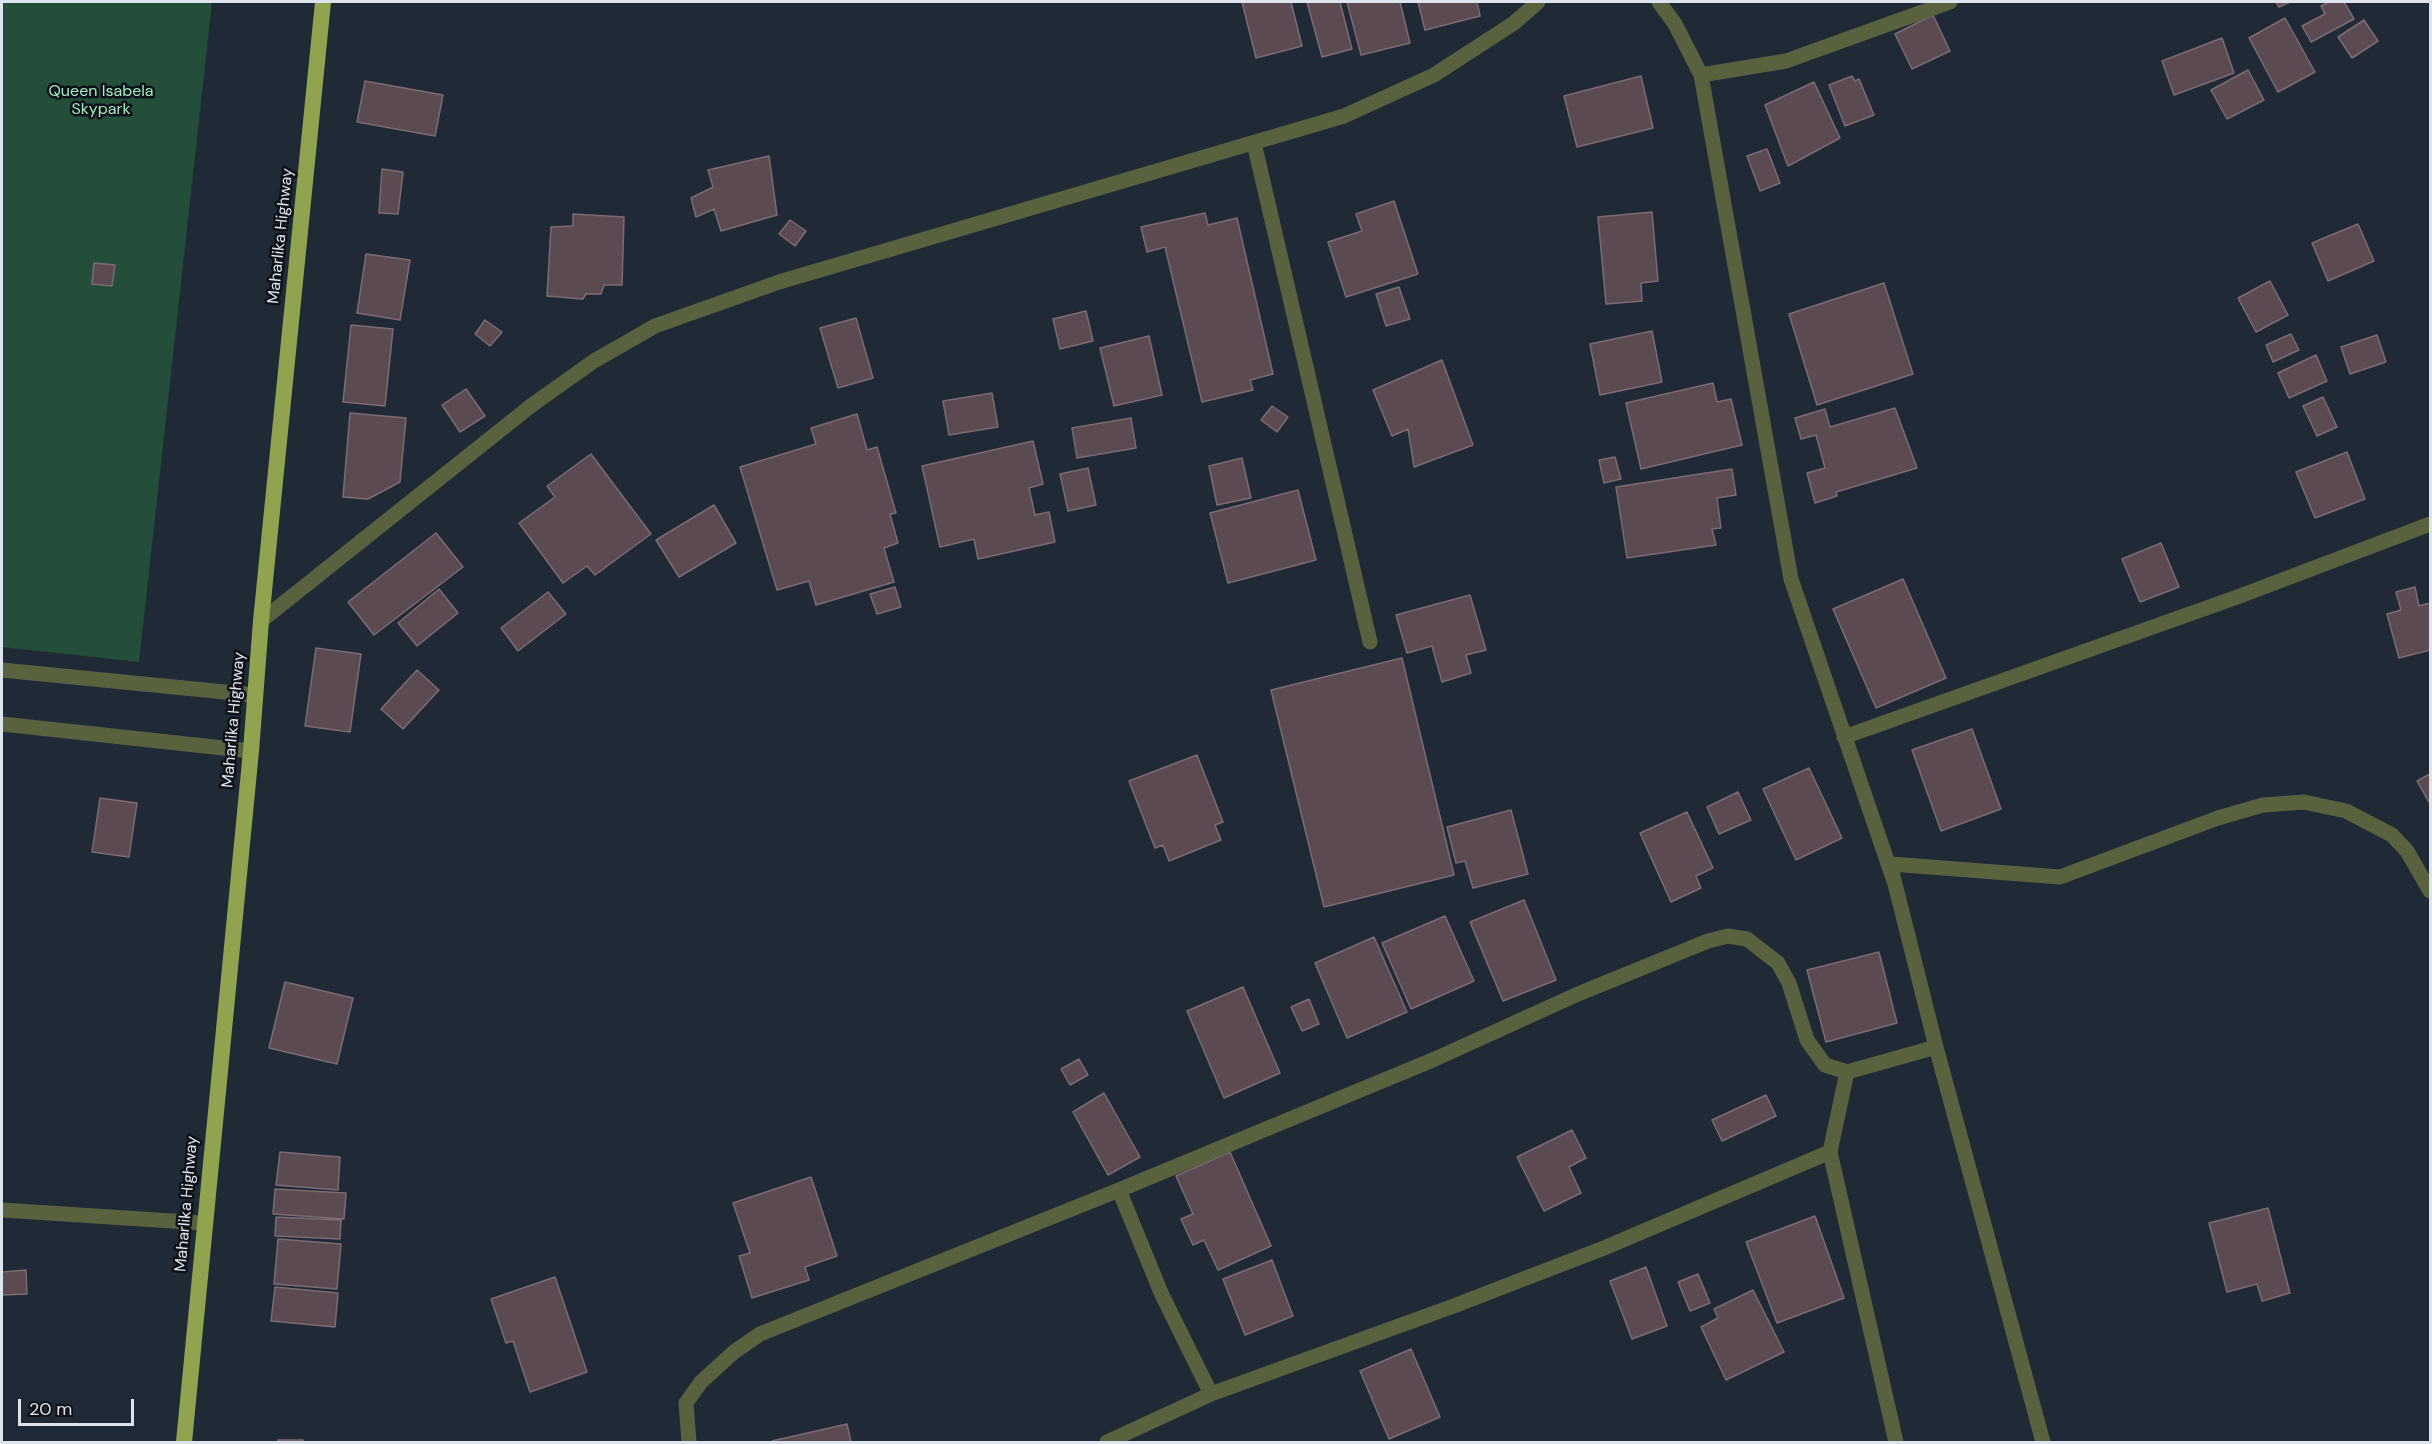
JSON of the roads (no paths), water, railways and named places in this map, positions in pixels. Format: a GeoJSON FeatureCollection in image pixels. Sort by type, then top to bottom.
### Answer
{"type":"FeatureCollection","features":[{"type":"Feature","properties":{"kind":"highway","name":"Maharlika Highway"},"geometry":{"type":"LineString","coordinates":[[184,1443],[203,1223],[251,751],[261,621],[323,2]]}},
{"type":"Feature","properties":{"kind":"street"},"geometry":{"type":"LineString","coordinates":[[261,621],[532,405],[594,361],[655,326],[779,282],[1344,116],[1434,75],[1514,23],[1538,2]]}},
{"type":"Feature","properties":{"kind":"street"},"geometry":{"type":"LineString","coordinates":[[1659,2],[1675,24],[1701,75],[1791,579],[1895,884],[1891,864]]}},
{"type":"Feature","properties":{"kind":"street"},"geometry":{"type":"LineString","coordinates":[[1701,75],[1786,61],[1950,2]]}},
{"type":"Feature","properties":{"kind":"street"},"geometry":{"type":"LineString","coordinates":[[1254,143],[1370,642]]}},
{"type":"Feature","properties":{"kind":"street"},"geometry":{"type":"LineString","coordinates":[[1844,737],[2240,596],[2430,524]]}},
{"type":"Feature","properties":{"kind":"street"},"geometry":{"type":"LineString","coordinates":[[2,670],[255,694]]}},
{"type":"Feature","properties":{"kind":"street"},"geometry":{"type":"LineString","coordinates":[[2,723],[251,751]]}},
{"type":"Feature","properties":{"kind":"street"},"geometry":{"type":"LineString","coordinates":[[1891,864],[2060,877],[2218,818],[2263,805],[2304,802],[2346,811],[2392,835],[2407,851],[2430,891]]}},
{"type":"Feature","properties":{"kind":"street"},"geometry":{"type":"LineString","coordinates":[[1891,864],[1936,1047],[2043,1443]]}},
{"type":"Feature","properties":{"kind":"street"},"geometry":{"type":"LineString","coordinates":[[689,1443],[686,1403],[701,1382],[725,1359],[760,1334],[1119,1190],[1435,1059],[1578,993],[1708,940],[1728,936],[1747,939],[1778,963],[1789,983],[1807,1040],[1813,1053],[1825,1065],[1847,1072],[1936,1047]]}},
{"type":"Feature","properties":{"kind":"street"},"geometry":{"type":"LineString","coordinates":[[1847,1072],[1830,1152],[1896,1443]]}},
{"type":"Feature","properties":{"kind":"street"},"geometry":{"type":"LineString","coordinates":[[1107,1443],[1211,1394],[1582,1256],[1830,1152]]}},
{"type":"Feature","properties":{"kind":"street"},"geometry":{"type":"LineString","coordinates":[[1119,1190],[1162,1295],[1211,1394]]}},
{"type":"Feature","properties":{"kind":"street"},"geometry":{"type":"LineString","coordinates":[[2,1210],[203,1223]]}},
{"type":"Feature","properties":{"kind":"park label","name":"Queen Isabela Skypark"},"geometry":{"type":"Point","coordinates":[101,101]}}]}
